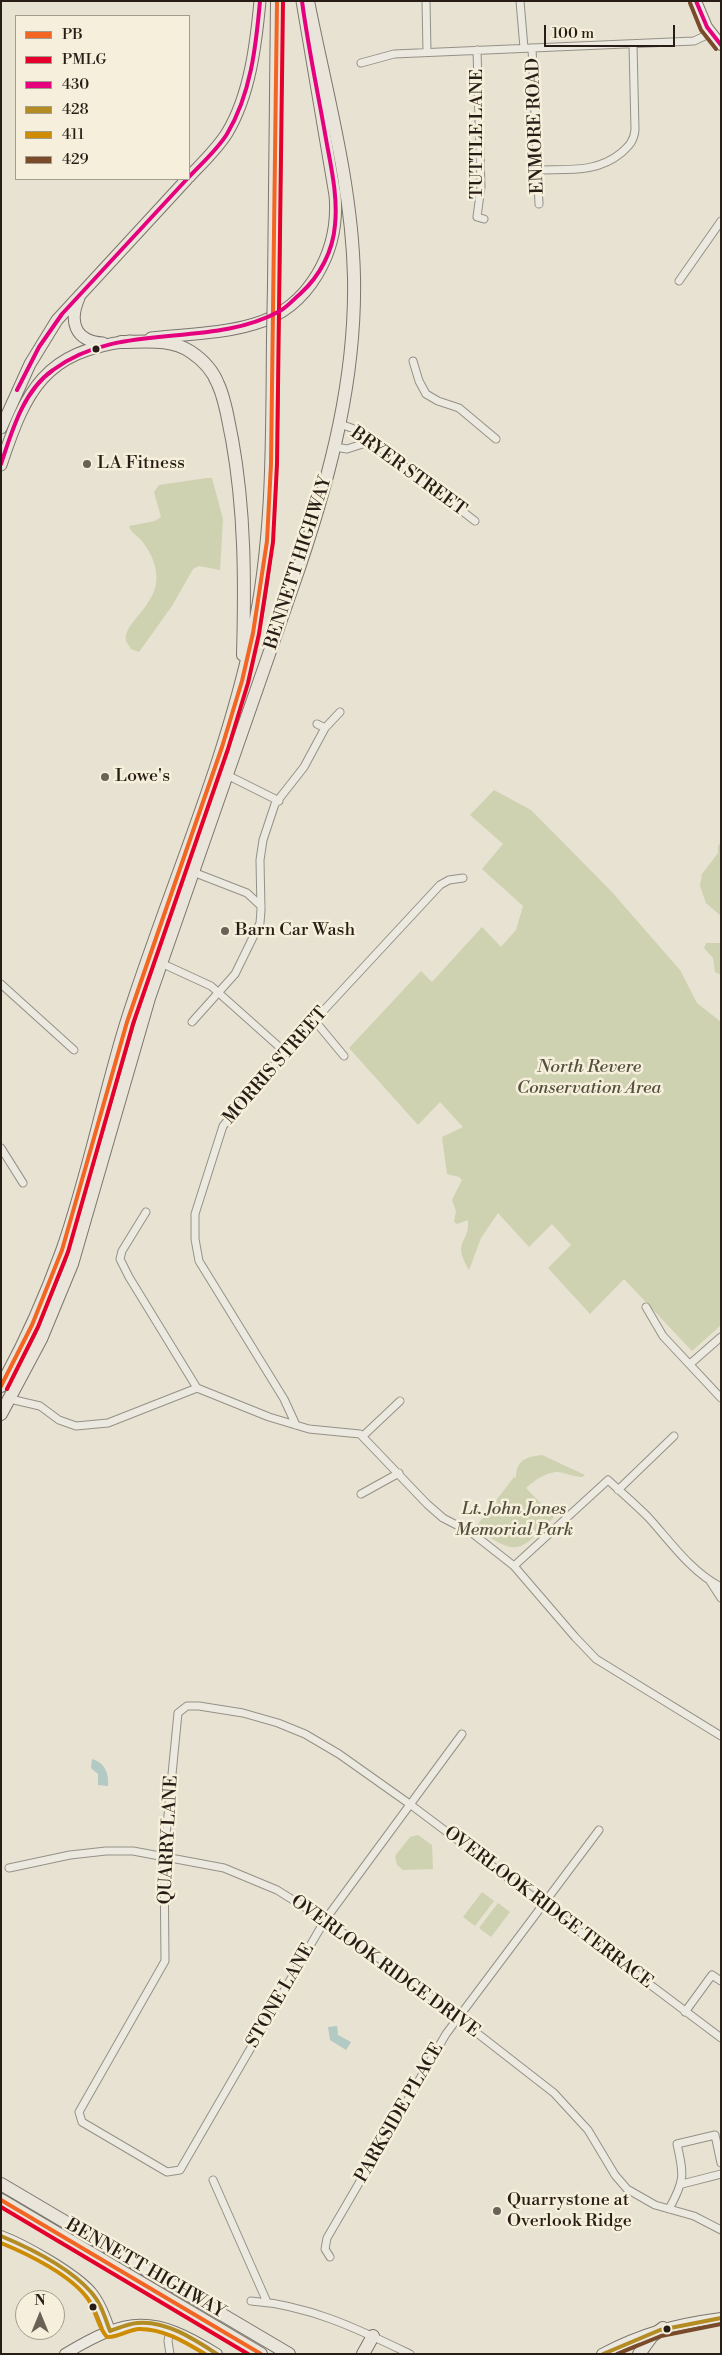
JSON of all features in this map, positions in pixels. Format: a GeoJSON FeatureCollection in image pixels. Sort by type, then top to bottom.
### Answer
{"type":"FeatureCollection","features":[{"type":"Feature","properties":{"kind":"highway","name":"BENNETT HIGHWAY"},"geometry":{"type":"LineString","coordinates":[[1,1386],[42,1302],[70,1226],[129,1015],[222,747],[242,681],[258,611],[267,541],[271,464],[277,1]]}},
{"type":"Feature","properties":{"kind":"highway","name":"BENNETT HIGHWAY"},"geometry":{"type":"LineString","coordinates":[[1,1414],[41,1339],[72,1264],[129,1060],[307,545],[340,424],[352,338],[352,244],[343,175],[308,1]]}},
{"type":"Feature","properties":{"kind":"highway"},"geometry":{"type":"LineString","coordinates":[[121,342],[156,342],[183,348],[205,364],[218,383],[230,430],[241,502],[244,555],[242,681]]}},
{"type":"Feature","properties":{"kind":"highway","name":"BENNETT HIGHWAY"},"geometry":{"type":"LineString","coordinates":[[1,2184],[290,2354]]}},
{"type":"Feature","properties":{"kind":"highway","name":"BENNETT HIGHWAY"},"geometry":{"type":"LineString","coordinates":[[1,2200],[261,2354]]}},
{"type":"Feature","properties":{"kind":"highway"},"geometry":{"type":"LineString","coordinates":[[639,2354],[652,2336],[663,2328]]}},
{"type":"Feature","properties":{"kind":"highway"},"geometry":{"type":"LineString","coordinates":[[363,2354],[373,2336]]}},
{"type":"Feature","properties":{"kind":"highway"},"geometry":{"type":"LineString","coordinates":[[369,2354],[373,2336]]}},
{"type":"Feature","properties":{"kind":"main road"},"geometry":{"type":"LineString","coordinates":[[190,176],[220,142],[236,114],[251,61],[260,1]]}},
{"type":"Feature","properties":{"kind":"main road"},"geometry":{"type":"LineString","coordinates":[[1,465],[22,407],[45,376],[75,355],[97,346],[222,330],[262,321],[281,311],[300,297],[314,280],[323,266],[333,236],[336,204],[302,1]]}},
{"type":"Feature","properties":{"kind":"main road"},"geometry":{"type":"LineString","coordinates":[[1,428],[17,389],[39,347],[57,320],[186,180]]}},
{"type":"Feature","properties":{"kind":"main road"},"geometry":{"type":"LineString","coordinates":[[83,290],[74,313],[74,324],[78,331],[93,342],[121,342]]}},
{"type":"Feature","properties":{"kind":"street"},"geometry":{"type":"LineString","coordinates":[[426,1],[427,52]]}},
{"type":"Feature","properties":{"kind":"street"},"geometry":{"type":"LineString","coordinates":[[520,1],[524,48]]}},
{"type":"Feature","properties":{"kind":"street"},"geometry":{"type":"LineString","coordinates":[[696,1],[711,33],[721,45]]}},
{"type":"Feature","properties":{"kind":"street"},"geometry":{"type":"LineString","coordinates":[[362,63],[394,54],[694,41],[711,33]]}},
{"type":"Feature","properties":{"kind":"street"},"geometry":{"type":"LineString","coordinates":[[538,170],[595,167],[616,157],[632,142],[635,130],[633,44]]}},
{"type":"Feature","properties":{"kind":"street","name":"ENMORE ROAD"},"geometry":{"type":"LineString","coordinates":[[532,48],[539,204]]}},
{"type":"Feature","properties":{"kind":"street","name":"TUTTLE LANE"},"geometry":{"type":"LineString","coordinates":[[477,50],[481,218]]}},
{"type":"Feature","properties":{"kind":"street"},"geometry":{"type":"LineString","coordinates":[[679,281],[721,221]]}},
{"type":"Feature","properties":{"kind":"street"},"geometry":{"type":"LineString","coordinates":[[414,361],[419,381],[426,394],[438,401],[459,408],[496,440]]}},
{"type":"Feature","properties":{"kind":"street","name":"BRYER STREET"},"geometry":{"type":"LineString","coordinates":[[340,424],[357,430],[474,521]]}},
{"type":"Feature","properties":{"kind":"street"},"geometry":{"type":"LineString","coordinates":[[335,447],[347,449],[372,441]]}},
{"type":"Feature","properties":{"kind":"street"},"geometry":{"type":"LineString","coordinates":[[192,1022],[240,966],[260,923],[260,860],[263,840],[275,804],[304,767],[324,728],[340,712]]}},
{"type":"Feature","properties":{"kind":"street"},"geometry":{"type":"LineString","coordinates":[[317,724],[324,728]]}},
{"type":"Feature","properties":{"kind":"street"},"geometry":{"type":"LineString","coordinates":[[227,775],[279,801]]}},
{"type":"Feature","properties":{"kind":"street"},"geometry":{"type":"LineString","coordinates":[[193,872],[247,893],[261,906]]}},
{"type":"Feature","properties":{"kind":"street","name":"MORRIS STREET"},"geometry":{"type":"LineString","coordinates":[[296,1425],[284,1399],[199,1261],[195,1239],[197,1202],[221,1129],[285,1052],[440,885],[454,878],[463,878]]}},
{"type":"Feature","properties":{"kind":"street"},"geometry":{"type":"LineString","coordinates":[[161,963],[201,980],[219,992],[285,1052]]}},
{"type":"Feature","properties":{"kind":"street"},"geometry":{"type":"LineString","coordinates":[[1,984],[74,1050]]}},
{"type":"Feature","properties":{"kind":"street"},"geometry":{"type":"LineString","coordinates":[[315,1021],[344,1056]]}},
{"type":"Feature","properties":{"kind":"street"},"geometry":{"type":"LineString","coordinates":[[1,1148],[23,1183]]}},
{"type":"Feature","properties":{"kind":"street"},"geometry":{"type":"LineString","coordinates":[[146,1212],[122,1251],[120,1259],[128,1277],[197,1388],[269,1417],[309,1429],[353,1432],[364,1436],[427,1504],[443,1518],[472,1533],[514,1566],[574,1637],[596,1659],[721,1736]]}},
{"type":"Feature","properties":{"kind":"street"},"geometry":{"type":"LineString","coordinates":[[646,1307],[663,1336],[721,1398]]}},
{"type":"Feature","properties":{"kind":"street"},"geometry":{"type":"LineString","coordinates":[[690,1364],[721,1337]]}},
{"type":"Feature","properties":{"kind":"street"},"geometry":{"type":"LineString","coordinates":[[10,1399],[40,1406],[59,1420],[76,1426],[108,1422],[197,1388]]}},
{"type":"Feature","properties":{"kind":"street"},"geometry":{"type":"LineString","coordinates":[[364,1436],[400,1401]]}},
{"type":"Feature","properties":{"kind":"street"},"geometry":{"type":"LineString","coordinates":[[618,1490],[674,1436]]}},
{"type":"Feature","properties":{"kind":"street"},"geometry":{"type":"LineString","coordinates":[[361,1494],[399,1473]]}},
{"type":"Feature","properties":{"kind":"street"},"geometry":{"type":"LineString","coordinates":[[514,1566],[608,1480],[709,1581],[721,1598]]}},
{"type":"Feature","properties":{"kind":"street"},"geometry":{"type":"LineString","coordinates":[[709,1581],[721,1587]]}},
{"type":"Feature","properties":{"kind":"street","name":"QUARRY LANE"},"geometry":{"type":"LineString","coordinates":[[154,2164],[82,2122],[79,2112],[165,1961],[164,1856],[178,1713],[187,1706],[199,1706],[243,1713],[278,1723],[305,1734],[339,1754],[411,1805]]}},
{"type":"Feature","properties":{"kind":"street","name":"STONE LANE"},"geometry":{"type":"LineString","coordinates":[[154,2164],[167,2172],[180,2170],[326,1920],[462,1734]]}},
{"type":"Feature","properties":{"kind":"street","name":"OVERLOOK RIDGE TERRACE"},"geometry":{"type":"LineString","coordinates":[[411,1805],[721,2038]]}},
{"type":"Feature","properties":{"kind":"street","name":"PARKSIDE PLACE"},"geometry":{"type":"LineString","coordinates":[[330,2257],[325,2249],[327,2238],[446,2034],[544,1906],[599,1830]]}},
{"type":"Feature","properties":{"kind":"street","name":"OVERLOOK RIDGE DRIVE"},"geometry":{"type":"LineString","coordinates":[[9,1868],[70,1855],[133,1851],[224,1868],[277,1890],[326,1920],[458,2018],[563,2101],[588,2130],[615,2175],[627,2189],[640,2198],[668,2209],[694,2216],[721,2230]]}},
{"type":"Feature","properties":{"kind":"street"},"geometry":{"type":"LineString","coordinates":[[685,2012],[712,1976],[721,1981]]}},
{"type":"Feature","properties":{"kind":"street"},"geometry":{"type":"LineString","coordinates":[[668,2209],[682,2184],[683,2174],[677,2144],[714,2135],[721,2163]]}},
{"type":"Feature","properties":{"kind":"street"},"geometry":{"type":"LineString","coordinates":[[682,2184],[721,2174]]}},
{"type":"Feature","properties":{"kind":"street"},"geometry":{"type":"LineString","coordinates":[[213,2180],[267,2302]]}},
{"type":"Feature","properties":{"kind":"street"},"geometry":{"type":"LineString","coordinates":[[1,2236],[58,2267],[87,2288],[101,2307],[110,2331]]}},
{"type":"Feature","properties":{"kind":"street"},"geometry":{"type":"LineString","coordinates":[[251,2302],[267,2302],[308,2310],[349,2325],[410,2354]]}},
{"type":"Feature","properties":{"kind":"street"},"geometry":{"type":"LineString","coordinates":[[602,2354],[632,2338],[663,2328],[721,2318]]}},
{"type":"Feature","properties":{"kind":"street"},"geometry":{"type":"LineString","coordinates":[[65,2354],[75,2351],[110,2331],[139,2323],[170,2330],[200,2343],[217,2354]]}},
{"type":"Feature","properties":{"kind":"street"},"geometry":{"type":"LineString","coordinates":[[170,2330],[168,2341],[170,2354]]}},
{"type":"Feature","properties":{"kind":"green space"},"geometry":{"type":"Polygon","coordinates":[[[212,478],[223,519],[220,570],[199,566],[193,569],[172,606],[139,652],[131,649],[126,641],[126,634],[153,594],[156,584],[156,572],[149,551],[129,526],[155,521],[161,517],[154,492],[159,485],[212,478]]]}},
{"type":"Feature","properties":{"kind":"green space","name":"North Revere Conservation Area"},"geometry":{"type":"Polygon","coordinates":[[[494,790],[531,810],[611,891],[680,970],[697,1003],[721,1022],[721,1325],[692,1351],[624,1279],[590,1314],[548,1268],[571,1245],[552,1224],[529,1247],[498,1213],[481,1238],[469,1270],[461,1247],[468,1228],[468,1220],[457,1224],[454,1222],[456,1211],[452,1200],[462,1180],[459,1177],[447,1174],[442,1137],[463,1127],[440,1102],[418,1125],[349,1048],[421,971],[432,982],[482,927],[501,947],[516,930],[523,906],[482,869],[503,844],[470,815],[494,790]]]}},
{"type":"Feature","properties":{"kind":"green space"},"geometry":{"type":"Polygon","coordinates":[[[721,842],[721,916],[706,903],[700,886],[702,874],[718,853],[718,846],[721,842]]]}},
{"type":"Feature","properties":{"kind":"green space"},"geometry":{"type":"Polygon","coordinates":[[[706,943],[721,943],[721,975],[715,972],[713,958],[704,948],[706,943]]]}},
{"type":"Feature","properties":{"kind":"green space","name":"Lt. John Jones Memorial Park"},"geometry":{"type":"Polygon","coordinates":[[[542,1455],[585,1475],[579,1477],[554,1472],[541,1477],[526,1488],[554,1517],[533,1538],[518,1547],[501,1544],[475,1528],[514,1477],[516,1478],[516,1472],[520,1463],[527,1458],[542,1455]]]}},
{"type":"Feature","properties":{"kind":"green space"},"geometry":{"type":"Polygon","coordinates":[[[418,1835],[432,1845],[433,1869],[403,1870],[397,1865],[395,1856],[410,1837],[418,1835]]]}},
{"type":"Feature","properties":{"kind":"green space"},"geometry":{"type":"Polygon","coordinates":[[[482,1892],[494,1901],[475,1926],[463,1917],[482,1892]]]}},
{"type":"Feature","properties":{"kind":"green space"},"geometry":{"type":"Polygon","coordinates":[[[498,1903],[510,1912],[491,1937],[479,1928],[498,1903]]]}},
{"type":"Feature","properties":{"kind":"water"},"geometry":{"type":"Polygon","coordinates":[[[92,1759],[100,1763],[105,1769],[108,1777],[108,1786],[98,1785],[98,1774],[91,1768],[92,1759]]]}},
{"type":"Feature","properties":{"kind":"water"},"geometry":{"type":"Polygon","coordinates":[[[337,2026],[338,2035],[351,2042],[346,2050],[330,2040],[328,2027],[337,2026]]]}},
{"type":"Feature","properties":{"kind":"transit line","name":"430"},"geometry":{"type":"LineString","coordinates":[[190,176],[223,140],[242,103],[251,69],[260,1]]}},
{"type":"Feature","properties":{"kind":"transit line","name":"PB"},"geometry":{"type":"LineString","coordinates":[[1,1386],[32,1325],[62,1250],[127,1022],[222,747],[242,681],[253,633],[267,541],[271,464],[277,1]]}},
{"type":"Feature","properties":{"kind":"transit line","name":"PMLG"},"geometry":{"type":"LineString","coordinates":[[7,1389],[38,1327],[68,1252],[133,1024],[228,749],[248,683],[259,634],[273,542],[277,464],[283,1]]}},
{"type":"Feature","properties":{"kind":"transit line","name":"430"},"geometry":{"type":"LineString","coordinates":[[1,464],[14,425],[26,400],[53,370],[79,355],[107,345],[224,330],[253,323],[280,311],[314,279],[324,263],[332,244],[336,203],[302,1]]}},
{"type":"Feature","properties":{"kind":"transit line","name":"430"},"geometry":{"type":"LineString","coordinates":[[696,1],[707,27],[721,45]]}},
{"type":"Feature","properties":{"kind":"transit line","name":"429"},"geometry":{"type":"LineString","coordinates":[[690,3],[701,30],[716,49]]}},
{"type":"Feature","properties":{"kind":"transit line","name":"430"},"geometry":{"type":"LineString","coordinates":[[17,390],[39,347],[62,314],[186,180]]}},
{"type":"Feature","properties":{"kind":"transit line","name":"PB"},"geometry":{"type":"LineString","coordinates":[[1,2200],[261,2354]]}},
{"type":"Feature","properties":{"kind":"transit line","name":"PMLG"},"geometry":{"type":"LineString","coordinates":[[1,2207],[248,2354]]}},
{"type":"Feature","properties":{"kind":"transit line","name":"428"},"geometry":{"type":"LineString","coordinates":[[1,2236],[49,2260],[82,2283],[97,2301],[110,2331]]}},
{"type":"Feature","properties":{"kind":"transit line","name":"411"},"geometry":{"type":"LineString","coordinates":[[1,2243],[36,2259],[71,2282],[88,2299],[101,2329],[107,2337],[138,2329],[147,2329],[164,2333],[205,2354]]}},
{"type":"Feature","properties":{"kind":"transit line","name":"428"},"geometry":{"type":"LineString","coordinates":[[603,2354],[660,2330],[721,2318]]}},
{"type":"Feature","properties":{"kind":"transit line","name":"428"},"geometry":{"type":"LineString","coordinates":[[110,2331],[137,2323],[158,2324],[199,2342],[217,2354]]}},
{"type":"Feature","properties":{"kind":"transit line","name":"429"},"geometry":{"type":"LineString","coordinates":[[617,2354],[661,2336],[721,2324]]}},
{"type":"Feature","properties":{"kind":"place","name":"LA Fitness"},"geometry":{"type":"Point","coordinates":[87,464]}},
{"type":"Feature","properties":{"kind":"place","name":"Lowe's"},"geometry":{"type":"Point","coordinates":[105,777]}},
{"type":"Feature","properties":{"kind":"place","name":"Barn Car Wash"},"geometry":{"type":"Point","coordinates":[225,931]}},
{"type":"Feature","properties":{"kind":"place","name":"Quarrystone at Overlook Ridge"},"geometry":{"type":"Point","coordinates":[497,2211]}}]}
